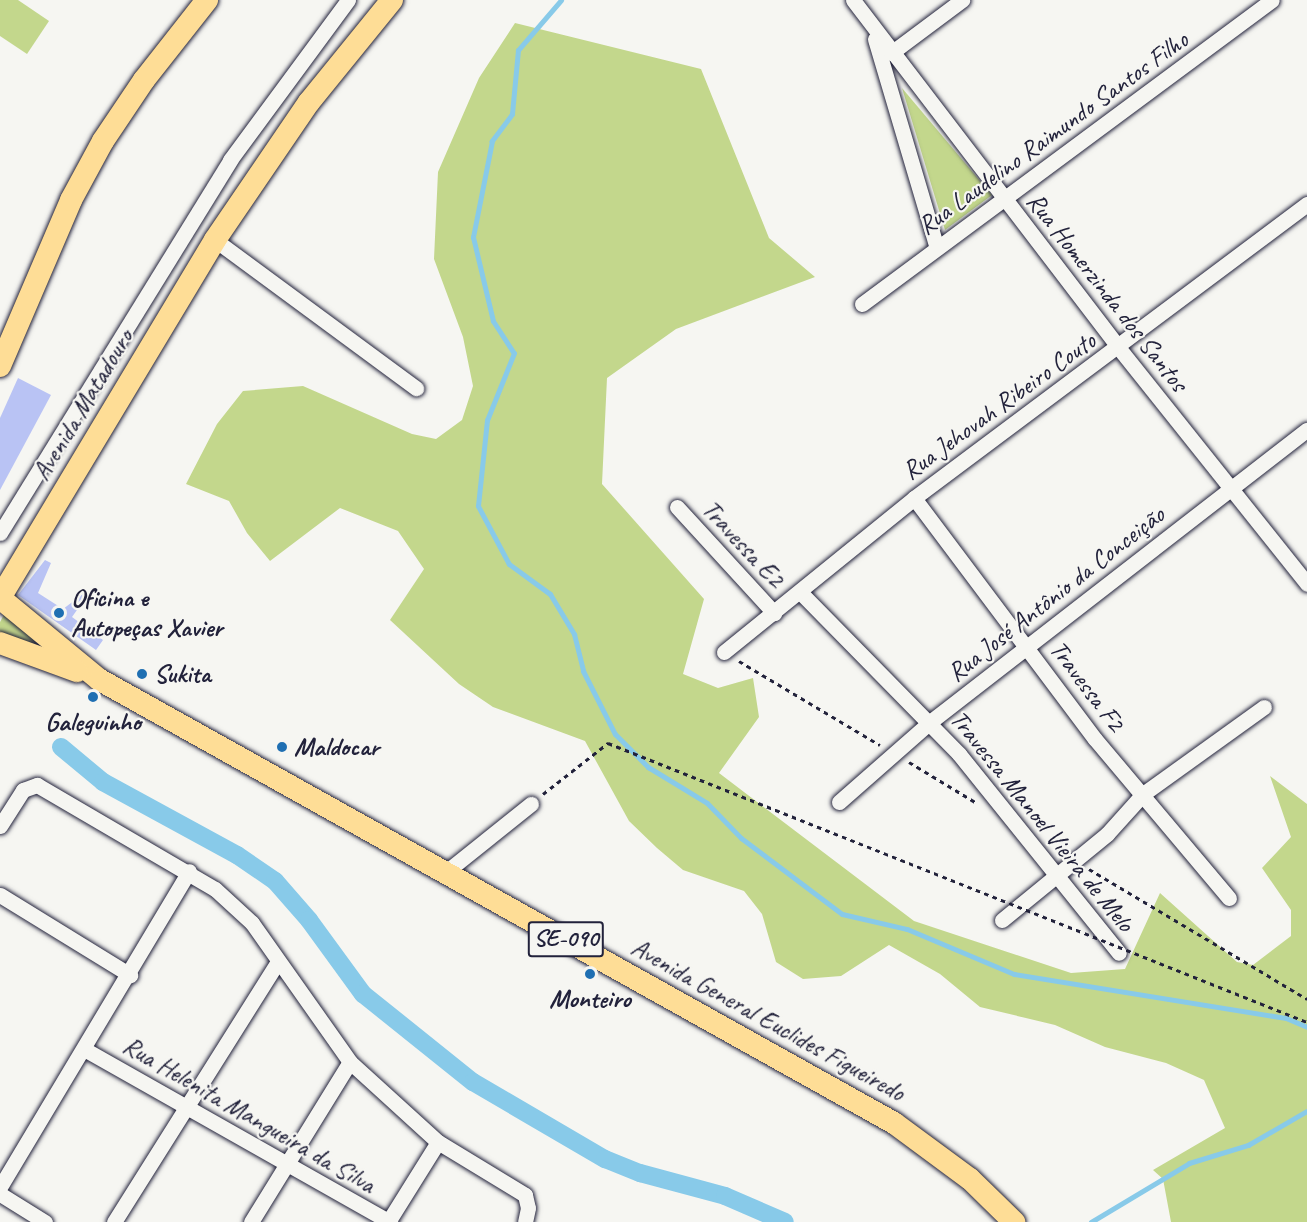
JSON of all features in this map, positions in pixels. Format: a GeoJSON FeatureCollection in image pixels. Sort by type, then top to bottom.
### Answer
{"type":"FeatureCollection","features":[{"type":"Feature","properties":{"kind":"main road"},"geometry":{"type":"LineString","coordinates":[[0,366],[71,200],[103,141],[144,80],[207,0]]}},
{"type":"Feature","properties":{"kind":"main road","name":"Avenida Matadouro"},"geometry":{"type":"LineString","coordinates":[[0,598],[215,240],[309,102],[392,0]]}},
{"type":"Feature","properties":{"kind":"main road","name":"Avenida General Euclides Figueiredo"},"geometry":{"type":"LineString","coordinates":[[0,598],[100,680]]}},
{"type":"Feature","properties":{"kind":"main road","name":"Avenida General Euclides Figueiredo"},"geometry":{"type":"LineString","coordinates":[[0,642],[100,680],[894,1123],[970,1179],[1014,1222]]}},
{"type":"Feature","properties":{"kind":"street"},"geometry":{"type":"LineString","coordinates":[[0,533],[230,160],[348,0]]}},
{"type":"Feature","properties":{"kind":"street","name":"Rua Homerzinda dos Santos"},"geometry":{"type":"LineString","coordinates":[[853,0],[871,28],[1118,347],[1307,584]]}},
{"type":"Feature","properties":{"kind":"street"},"geometry":{"type":"LineString","coordinates":[[891,53],[962,0]]}},
{"type":"Feature","properties":{"kind":"street","name":"Rua Laudelino Raimundo Santos Filho"},"geometry":{"type":"LineString","coordinates":[[862,304],[1005,201],[1272,0]]}},
{"type":"Feature","properties":{"kind":"street","name":"Rua Homerzinda dos Santos"},"geometry":{"type":"LineString","coordinates":[[871,28],[938,248]]}},
{"type":"Feature","properties":{"kind":"street","name":"Rua Jehovah Ribeiro Couto"},"geometry":{"type":"LineString","coordinates":[[724,652],[801,592],[914,498],[1307,204]]}},
{"type":"Feature","properties":{"kind":"street"},"geometry":{"type":"LineString","coordinates":[[215,240],[416,388]]}},
{"type":"Feature","properties":{"kind":"street","name":"Rua José Antônio da Conceição"},"geometry":{"type":"LineString","coordinates":[[839,802],[930,722],[1307,430]]}},
{"type":"Feature","properties":{"kind":"street","name":"Travessa F2"},"geometry":{"type":"LineString","coordinates":[[914,498],[1027,646],[1060,694],[1229,898]]}},
{"type":"Feature","properties":{"kind":"street","name":"Travessa E2"},"geometry":{"type":"LineString","coordinates":[[677,507],[774,613]]}},
{"type":"Feature","properties":{"kind":"street","name":"Travessa Manoel Vieira de Melo"},"geometry":{"type":"LineString","coordinates":[[801,592],[930,722],[1119,953]]}},
{"type":"Feature","properties":{"kind":"street"},"geometry":{"type":"LineString","coordinates":[[1002,920],[1054,875],[1107,834],[1143,794],[1264,707]]}},
{"type":"Feature","properties":{"kind":"street"},"geometry":{"type":"LineString","coordinates":[[0,826],[23,790],[28,785],[37,785],[189,871],[215,889],[252,923],[277,963],[350,1062],[438,1142],[527,1199],[525,1222]]}},
{"type":"Feature","properties":{"kind":"street"},"geometry":{"type":"LineString","coordinates":[[446,872],[531,804]]}},
{"type":"Feature","properties":{"kind":"street"},"geometry":{"type":"LineString","coordinates":[[0,1187],[130,975],[189,871]]}},
{"type":"Feature","properties":{"kind":"street"},"geometry":{"type":"LineString","coordinates":[[0,895],[130,975]]}},
{"type":"Feature","properties":{"kind":"street"},"geometry":{"type":"LineString","coordinates":[[114,1222],[185,1105],[277,963]]}},
{"type":"Feature","properties":{"kind":"street","name":"Rua Helenita Mangueira da Silva"},"geometry":{"type":"LineString","coordinates":[[84,1049],[185,1105],[285,1166],[389,1222]]}},
{"type":"Feature","properties":{"kind":"street"},"geometry":{"type":"LineString","coordinates":[[251,1222],[350,1062]]}},
{"type":"Feature","properties":{"kind":"street"},"geometry":{"type":"LineString","coordinates":[[389,1222],[438,1142]]}},
{"type":"Feature","properties":{"kind":"street"},"geometry":{"type":"LineString","coordinates":[[0,1194],[45,1222]]}},
{"type":"Feature","properties":{"kind":"path"},"geometry":{"type":"LineString","coordinates":[[531,804],[608,743],[1307,1022]]}},
{"type":"Feature","properties":{"kind":"green space"},"geometry":{"type":"Polygon","coordinates":[[[0,0],[18,0],[49,21],[27,54],[0,36],[0,0]]]}},
{"type":"Feature","properties":{"kind":"green space"},"geometry":{"type":"Polygon","coordinates":[[[515,23],[701,69],[769,238],[815,277],[676,329],[607,378],[602,484],[704,599],[683,674],[718,688],[753,678],[759,717],[719,773],[914,921],[1071,973],[1125,969],[1160,893],[1237,962],[1253,965],[1291,936],[1291,910],[1262,868],[1291,837],[1270,776],[1307,804],[1307,1222],[1171,1222],[1163,1179],[1153,1170],[1225,1128],[1204,1080],[1166,1063],[1105,1047],[1055,1025],[980,1007],[940,974],[889,945],[841,976],[803,979],[776,962],[762,914],[744,891],[683,870],[657,848],[629,821],[585,741],[493,707],[459,684],[390,620],[424,569],[398,531],[340,508],[270,561],[247,533],[229,501],[186,484],[217,424],[243,391],[303,386],[412,434],[436,439],[462,420],[473,386],[463,337],[434,259],[438,172],[479,78],[515,23]]]}},
{"type":"Feature","properties":{"kind":"green space"},"geometry":{"type":"Polygon","coordinates":[[[902,88],[992,195],[945,230],[902,88]]]}},
{"type":"Feature","properties":{"kind":"green space"},"geometry":{"type":"Polygon","coordinates":[[[7,609],[73,667],[0,637],[0,622],[7,609]]]}},
{"type":"Feature","properties":{"kind":"building"},"geometry":{"type":"Polygon","coordinates":[[[18,378],[51,395],[0,490],[0,418],[18,378]]]}},
{"type":"Feature","properties":{"kind":"building","name":"Oficina e Autopeças Xavier"},"geometry":{"type":"Polygon","coordinates":[[[45,560],[51,563],[38,593],[63,609],[87,591],[89,593],[72,617],[103,640],[96,650],[18,595],[45,560]]]}},
{"type":"Feature","properties":{"kind":"waterway"},"geometry":{"type":"LineString","coordinates":[[561,0],[518,50],[512,114],[492,141],[473,237],[493,321],[514,353],[487,420],[478,506],[509,564],[550,594],[574,634],[583,671],[615,734],[648,767],[707,803],[741,838],[842,914],[907,929],[1014,974],[1286,1018],[1307,1027]]}},
{"type":"Feature","properties":{"kind":"waterway"},"geometry":{"type":"LineString","coordinates":[[61,747],[103,782],[237,855],[275,881],[309,920],[363,994],[473,1082],[605,1159],[640,1173],[725,1196],[785,1222]]}},
{"type":"Feature","properties":{"kind":"waterway"},"geometry":{"type":"LineString","coordinates":[[1091,1222],[1189,1163],[1248,1145],[1307,1111]]}},
{"type":"Feature","properties":{"kind":"place","name":"Oficina e Autopeças Xavier"},"geometry":{"type":"Point","coordinates":[59,613]}},
{"type":"Feature","properties":{"kind":"place","name":"Sukita"},"geometry":{"type":"Point","coordinates":[142,674]}},
{"type":"Feature","properties":{"kind":"place","name":"Galeguinho"},"geometry":{"type":"Point","coordinates":[93,697]}},
{"type":"Feature","properties":{"kind":"place","name":"Maldocar"},"geometry":{"type":"Point","coordinates":[282,747]}},
{"type":"Feature","properties":{"kind":"place","name":"Monteiro"},"geometry":{"type":"Point","coordinates":[590,974]}}]}
